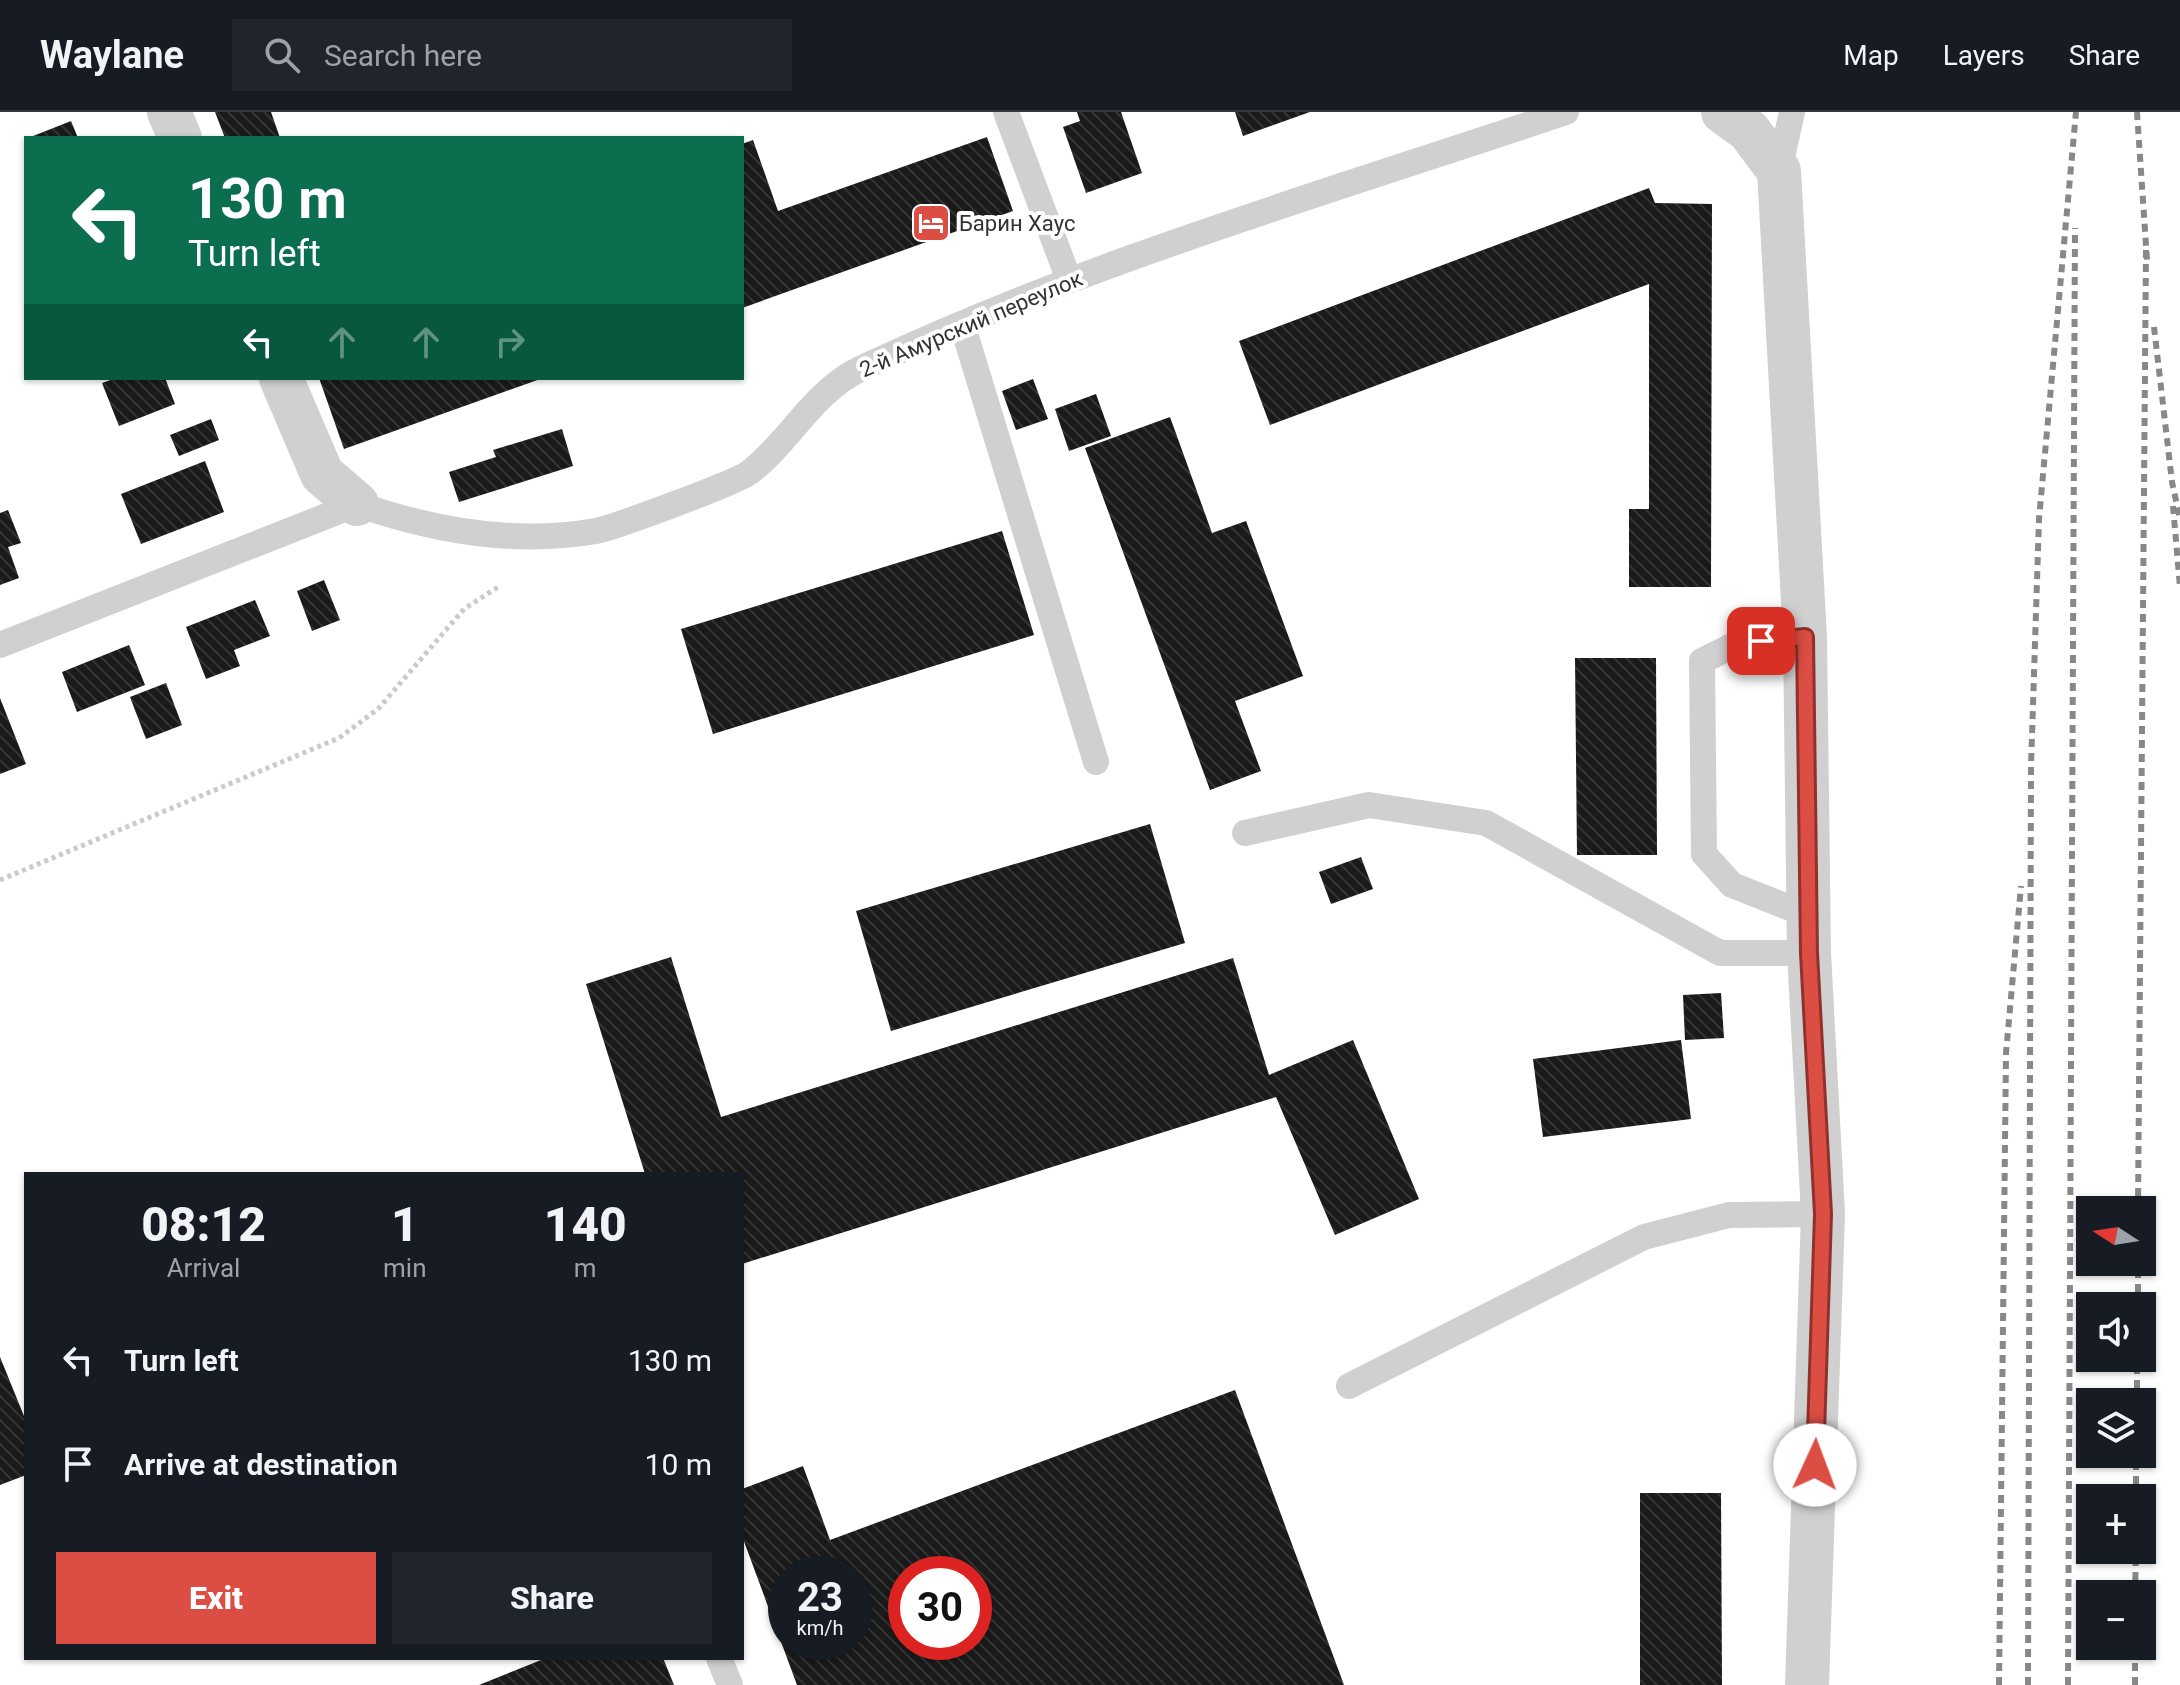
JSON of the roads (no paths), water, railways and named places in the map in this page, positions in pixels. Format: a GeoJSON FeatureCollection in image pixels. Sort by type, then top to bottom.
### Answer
{"type":"FeatureCollection","features":[{"type":"Feature","properties":{"kind":"street"},"geometry":{"type":"LineString","coordinates":[[169,112],[179,136]]}},
{"type":"Feature","properties":{"kind":"street"},"geometry":{"type":"LineString","coordinates":[[1723,112],[1749,131],[1779,171],[1805,637],[1808,934],[1823,1214],[1807,1685]]}},
{"type":"Feature","properties":{"kind":"street"},"geometry":{"type":"LineString","coordinates":[[282,380],[322,474],[357,504]]}},
{"type":"Feature","properties":{"kind":"lane"},"geometry":{"type":"LineString","coordinates":[[1006,112],[1069,280]]}},
{"type":"Feature","properties":{"kind":"lane","name":"2-й Амурский переулок"},"geometry":{"type":"LineString","coordinates":[[357,504],[407,522],[460,532],[532,537],[599,530],[749,474],[823,395],[855,371],[962,324],[1069,280],[1566,112]]}},
{"type":"Feature","properties":{"kind":"lane"},"geometry":{"type":"LineString","coordinates":[[1779,171],[1792,112]]}},
{"type":"Feature","properties":{"kind":"lane"},"geometry":{"type":"LineString","coordinates":[[962,324],[1096,762]]}},
{"type":"Feature","properties":{"kind":"lane"},"geometry":{"type":"LineString","coordinates":[[0,645],[357,504]]}},
{"type":"Feature","properties":{"kind":"lane"},"geometry":{"type":"LineString","coordinates":[[1805,637],[1738,643],[1702,661],[1704,854],[1732,885],[1808,934]]}},
{"type":"Feature","properties":{"kind":"lane"},"geometry":{"type":"LineString","coordinates":[[1245,833],[1369,805],[1486,823],[1720,953],[1808,934]]}},
{"type":"Feature","properties":{"kind":"lane"},"geometry":{"type":"LineString","coordinates":[[1349,1386],[1644,1237],[1729,1215],[1823,1214]]}},
{"type":"Feature","properties":{"kind":"lane"},"geometry":{"type":"LineString","coordinates":[[720,1660],[730,1685]]}},
{"type":"Feature","properties":{"kind":"railway"},"geometry":{"type":"LineString","coordinates":[[2028,1685],[2031,767],[2039,519],[2076,112]]}},
{"type":"Feature","properties":{"kind":"railway"},"geometry":{"type":"LineString","coordinates":[[2137,112],[2147,260]]}},
{"type":"Feature","properties":{"kind":"railway"},"geometry":{"type":"LineString","coordinates":[[2068,1685],[2075,228]]}},
{"type":"Feature","properties":{"kind":"railway"},"geometry":{"type":"LineString","coordinates":[[2138,1196],[2146,250]]}},
{"type":"Feature","properties":{"kind":"railway"},"geometry":{"type":"LineString","coordinates":[[2154,327],[2172,482],[2180,519]]}},
{"type":"Feature","properties":{"kind":"railway"},"geometry":{"type":"LineString","coordinates":[[2173,506],[2180,587]]}},
{"type":"Feature","properties":{"kind":"railway"},"geometry":{"type":"LineString","coordinates":[[1999,1685],[2006,1053],[2021,886]]}},
{"type":"Feature","properties":{"kind":"railway"},"geometry":{"type":"LineString","coordinates":[[2138,1276],[2138,1292]]}},
{"type":"Feature","properties":{"kind":"railway"},"geometry":{"type":"LineString","coordinates":[[2137,1372],[2137,1388]]}},
{"type":"Feature","properties":{"kind":"railway"},"geometry":{"type":"LineString","coordinates":[[2136,1468],[2136,1484]]}},
{"type":"Feature","properties":{"kind":"railway"},"geometry":{"type":"LineString","coordinates":[[2135,1580],[2136,1564]]}},
{"type":"Feature","properties":{"kind":"railway"},"geometry":{"type":"LineString","coordinates":[[2135,1660],[2135,1685]]}},
{"type":"Feature","properties":{"kind":"place","name":"Барин Хаус"},"geometry":{"type":"Point","coordinates":[931,223]}}]}
